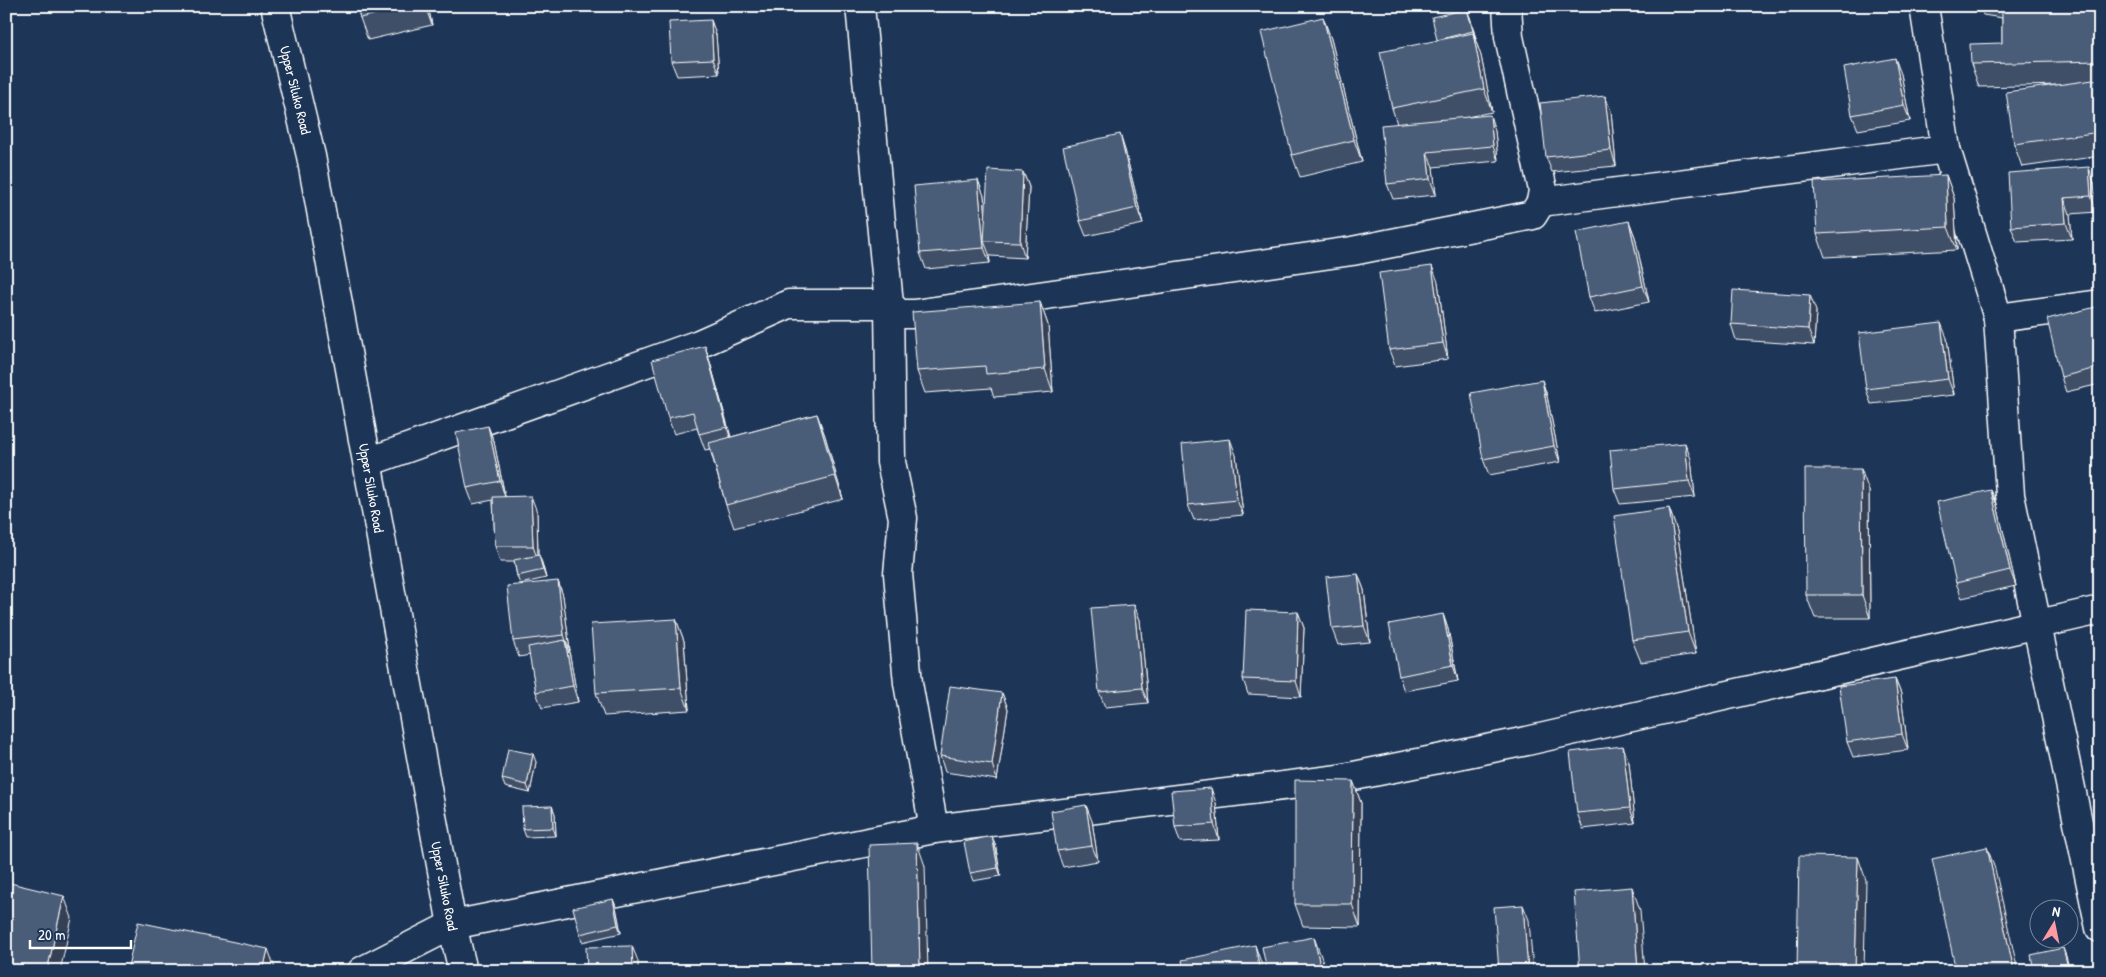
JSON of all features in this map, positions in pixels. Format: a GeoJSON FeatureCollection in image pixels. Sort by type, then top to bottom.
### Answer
{"type":"FeatureCollection","features":[{"type":"Feature","properties":{"kind":"street","name":"Upper Siluko Road"},"geometry":{"type":"LineString","coordinates":[[275,6],[311,156],[452,925],[463,971]]}},
{"type":"Feature","properties":{"kind":"street"},"geometry":{"type":"LineString","coordinates":[[860,6],[889,304],[891,462],[903,518],[898,574],[908,683],[934,828]]}},
{"type":"Feature","properties":{"kind":"street"},"geometry":{"type":"LineString","coordinates":[[368,462],[699,344],[789,304],[889,304],[899,314],[914,314],[1352,251],[1533,215],[1541,202],[1543,190],[1509,37],[1507,6]]}},
{"type":"Feature","properties":{"kind":"street"},"geometry":{"type":"LineString","coordinates":[[1924,6],[1946,149],[1998,318],[2010,495],[2100,928]]}},
{"type":"Feature","properties":{"kind":"street"},"geometry":{"type":"LineString","coordinates":[[1541,202],[1946,149]]}},
{"type":"Feature","properties":{"kind":"street"},"geometry":{"type":"LineString","coordinates":[[1998,318],[2100,304]]}},
{"type":"Feature","properties":{"kind":"street"},"geometry":{"type":"LineString","coordinates":[[362,971],[452,925],[934,828],[1339,779],[1527,741],[2100,610]]}},
{"type":"Feature","properties":{"kind":"building"},"geometry":{"type":"Polygon","coordinates":[[[357,6],[409,6],[360,18],[357,6]]]}},
{"type":"Feature","properties":{"kind":"building"},"geometry":{"type":"Polygon","coordinates":[[[2100,7],[2100,61],[1971,64],[1970,44],[2002,43],[2002,9],[2100,7]]]}},
{"type":"Feature","properties":{"kind":"building"},"geometry":{"type":"Polygon","coordinates":[[[1467,9],[1473,31],[1437,40],[1432,17],[1467,9]]]}},
{"type":"Feature","properties":{"kind":"building"},"geometry":{"type":"Polygon","coordinates":[[[1323,17],[1354,140],[1292,155],[1261,32],[1323,17]]]}},
{"type":"Feature","properties":{"kind":"building"},"geometry":{"type":"Polygon","coordinates":[[[711,20],[713,59],[671,61],[669,22],[711,20]]]}},
{"type":"Feature","properties":{"kind":"building"},"geometry":{"type":"Polygon","coordinates":[[[1473,33],[1484,89],[1392,108],[1380,52],[1473,33]]]}},
{"type":"Feature","properties":{"kind":"building"},"geometry":{"type":"Polygon","coordinates":[[[1895,58],[1904,105],[1852,115],[1844,68],[1895,58]]]}},
{"type":"Feature","properties":{"kind":"building"},"geometry":{"type":"Polygon","coordinates":[[[2100,79],[2100,132],[2014,144],[2006,92],[2100,79]]]}},
{"type":"Feature","properties":{"kind":"building"},"geometry":{"type":"Polygon","coordinates":[[[1605,96],[1611,150],[1546,157],[1540,103],[1605,96]]]}},
{"type":"Feature","properties":{"kind":"building"},"geometry":{"type":"Polygon","coordinates":[[[1490,115],[1493,146],[1427,152],[1430,179],[1387,184],[1381,125],[1490,115]]]}},
{"type":"Feature","properties":{"kind":"building"},"geometry":{"type":"Polygon","coordinates":[[[1120,134],[1137,208],[1080,221],[1063,147],[1120,134]]]}},
{"type":"Feature","properties":{"kind":"building"},"geometry":{"type":"Polygon","coordinates":[[[2089,167],[2091,196],[2064,198],[2066,223],[2011,227],[2008,173],[2089,167]]]}},
{"type":"Feature","properties":{"kind":"building"},"geometry":{"type":"Polygon","coordinates":[[[988,170],[1023,172],[1020,242],[984,241],[988,170]]]}},
{"type":"Feature","properties":{"kind":"building"},"geometry":{"type":"Polygon","coordinates":[[[1946,175],[1948,227],[1817,234],[1814,182],[1946,175]]]}},
{"type":"Feature","properties":{"kind":"building"},"geometry":{"type":"Polygon","coordinates":[[[978,180],[984,248],[920,253],[914,186],[978,180]]]}},
{"type":"Feature","properties":{"kind":"building"},"geometry":{"type":"Polygon","coordinates":[[[1629,221],[1643,286],[1589,297],[1576,232],[1629,221]]]}},
{"type":"Feature","properties":{"kind":"building"},"geometry":{"type":"Polygon","coordinates":[[[1432,266],[1443,343],[1389,350],[1379,273],[1432,266]]]}},
{"type":"Feature","properties":{"kind":"building"},"geometry":{"type":"Polygon","coordinates":[[[1733,290],[1810,295],[1808,329],[1731,324],[1733,290]]]}},
{"type":"Feature","properties":{"kind":"building"},"geometry":{"type":"Polygon","coordinates":[[[1040,302],[1045,369],[986,374],[985,366],[917,371],[912,312],[1040,302]]]}},
{"type":"Feature","properties":{"kind":"building"},"geometry":{"type":"Polygon","coordinates":[[[2100,306],[2100,367],[2061,377],[2047,319],[2100,306]]]}},
{"type":"Feature","properties":{"kind":"building"},"geometry":{"type":"Polygon","coordinates":[[[1941,323],[1948,379],[1866,389],[1859,333],[1941,323]]]}},
{"type":"Feature","properties":{"kind":"building"},"geometry":{"type":"Polygon","coordinates":[[[705,346],[727,427],[699,434],[693,412],[668,418],[652,360],[705,346]]]}},
{"type":"Feature","properties":{"kind":"building"},"geometry":{"type":"Polygon","coordinates":[[[1542,380],[1554,446],[1483,459],[1471,393],[1542,380]]]}},
{"type":"Feature","properties":{"kind":"building"},"geometry":{"type":"Polygon","coordinates":[[[817,414],[835,476],[726,505],[709,443],[817,414]]]}},
{"type":"Feature","properties":{"kind":"building"},"geometry":{"type":"Polygon","coordinates":[[[488,426],[500,481],[467,488],[456,433],[488,426]]]}},
{"type":"Feature","properties":{"kind":"building"},"geometry":{"type":"Polygon","coordinates":[[[1230,439],[1237,500],[1188,505],[1182,444],[1230,439]]]}},
{"type":"Feature","properties":{"kind":"building"},"geometry":{"type":"Polygon","coordinates":[[[1685,443],[1689,481],[1614,489],[1610,450],[1685,443]]]}},
{"type":"Feature","properties":{"kind":"building"},"geometry":{"type":"Polygon","coordinates":[[[1805,469],[1861,469],[1862,595],[1806,595],[1805,469]]]}},
{"type":"Feature","properties":{"kind":"building"},"geometry":{"type":"Polygon","coordinates":[[[1991,490],[2010,570],[1956,583],[1937,502],[1991,490]]]}},
{"type":"Feature","properties":{"kind":"building"},"geometry":{"type":"Polygon","coordinates":[[[531,496],[533,546],[495,546],[493,497],[531,496]]]}},
{"type":"Feature","properties":{"kind":"building"},"geometry":{"type":"Polygon","coordinates":[[[1669,508],[1688,632],[1632,640],[1614,516],[1669,508]]]}},
{"type":"Feature","properties":{"kind":"building"},"geometry":{"type":"Polygon","coordinates":[[[539,555],[543,570],[517,576],[514,560],[539,555]]]}},
{"type":"Feature","properties":{"kind":"building"},"geometry":{"type":"Polygon","coordinates":[[[1358,574],[1364,626],[1332,629],[1326,577],[1358,574]]]}},
{"type":"Feature","properties":{"kind":"building"},"geometry":{"type":"Polygon","coordinates":[[[558,581],[564,635],[513,641],[507,586],[558,581]]]}},
{"type":"Feature","properties":{"kind":"building"},"geometry":{"type":"Polygon","coordinates":[[[1134,605],[1142,688],[1099,692],[1091,608],[1134,605]]]}},
{"type":"Feature","properties":{"kind":"building"},"geometry":{"type":"Polygon","coordinates":[[[1246,610],[1298,612],[1296,681],[1243,679],[1246,610]]]}},
{"type":"Feature","properties":{"kind":"building"},"geometry":{"type":"Polygon","coordinates":[[[1443,614],[1453,665],[1399,676],[1389,624],[1443,614]]]}},
{"type":"Feature","properties":{"kind":"building"},"geometry":{"type":"Polygon","coordinates":[[[676,619],[681,688],[596,693],[591,624],[676,619]]]}},
{"type":"Feature","properties":{"kind":"building"},"geometry":{"type":"Polygon","coordinates":[[[565,640],[573,686],[536,692],[528,647],[565,640]]]}},
{"type":"Feature","properties":{"kind":"building"},"geometry":{"type":"Polygon","coordinates":[[[1895,679],[1902,734],[1847,742],[1839,686],[1895,679]]]}},
{"type":"Feature","properties":{"kind":"building"},"geometry":{"type":"Polygon","coordinates":[[[950,686],[1002,693],[992,764],[940,756],[950,686]]]}},
{"type":"Feature","properties":{"kind":"building"},"geometry":{"type":"Polygon","coordinates":[[[1623,746],[1630,808],[1577,813],[1570,752],[1623,746]]]}},
{"type":"Feature","properties":{"kind":"building"},"geometry":{"type":"Polygon","coordinates":[[[508,749],[533,754],[527,785],[502,779],[508,749]]]}},
{"type":"Feature","properties":{"kind":"building"},"geometry":{"type":"Polygon","coordinates":[[[1295,780],[1353,781],[1352,904],[1295,904],[1295,780]]]}},
{"type":"Feature","properties":{"kind":"building"},"geometry":{"type":"Polygon","coordinates":[[[1211,788],[1214,824],[1175,827],[1171,791],[1211,788]]]}},
{"type":"Feature","properties":{"kind":"building"},"geometry":{"type":"Polygon","coordinates":[[[1086,805],[1092,846],[1057,851],[1051,811],[1086,805]]]}},
{"type":"Feature","properties":{"kind":"building"},"geometry":{"type":"Polygon","coordinates":[[[552,806],[553,828],[523,829],[522,807],[552,806]]]}},
{"type":"Feature","properties":{"kind":"building"},"geometry":{"type":"Polygon","coordinates":[[[992,836],[998,868],[970,873],[964,842],[992,836]]]}},
{"type":"Feature","properties":{"kind":"building"},"geometry":{"type":"Polygon","coordinates":[[[917,843],[920,971],[872,971],[869,845],[917,843]]]}},
{"type":"Feature","properties":{"kind":"building"},"geometry":{"type":"Polygon","coordinates":[[[1987,847],[2014,971],[1956,971],[1932,859],[1987,847]]]}},
{"type":"Feature","properties":{"kind":"building"},"geometry":{"type":"Polygon","coordinates":[[[1799,856],[1858,857],[1855,971],[1797,971],[1799,856]]]}},
{"type":"Feature","properties":{"kind":"building"},"geometry":{"type":"Polygon","coordinates":[[[6,882],[64,896],[47,971],[6,971],[6,882]]]}},
{"type":"Feature","properties":{"kind":"building"},"geometry":{"type":"Polygon","coordinates":[[[1632,887],[1638,971],[1580,971],[1574,892],[1632,887]]]}},
{"type":"Feature","properties":{"kind":"building"},"geometry":{"type":"Polygon","coordinates":[[[613,899],[618,925],[580,934],[573,908],[613,899]]]}},
{"type":"Feature","properties":{"kind":"building"},"geometry":{"type":"Polygon","coordinates":[[[1523,905],[1528,971],[1499,971],[1494,907],[1523,905]]]}},
{"type":"Feature","properties":{"kind":"building"},"geometry":{"type":"Polygon","coordinates":[[[138,922],[268,949],[263,971],[127,971],[138,922]]]}},
{"type":"Feature","properties":{"kind":"building"},"geometry":{"type":"Polygon","coordinates":[[[1314,937],[1321,971],[1267,971],[1262,947],[1314,937]]]}},
{"type":"Feature","properties":{"kind":"building"},"geometry":{"type":"Polygon","coordinates":[[[1255,945],[1260,971],[1184,971],[1182,960],[1255,945]]]}},
{"type":"Feature","properties":{"kind":"building"},"geometry":{"type":"Polygon","coordinates":[[[632,946],[633,971],[587,971],[586,947],[632,946]]]}},
{"type":"Feature","properties":{"kind":"building"},"geometry":{"type":"Polygon","coordinates":[[[2064,950],[2069,971],[2034,971],[2031,955],[2064,950]]]}}]}
